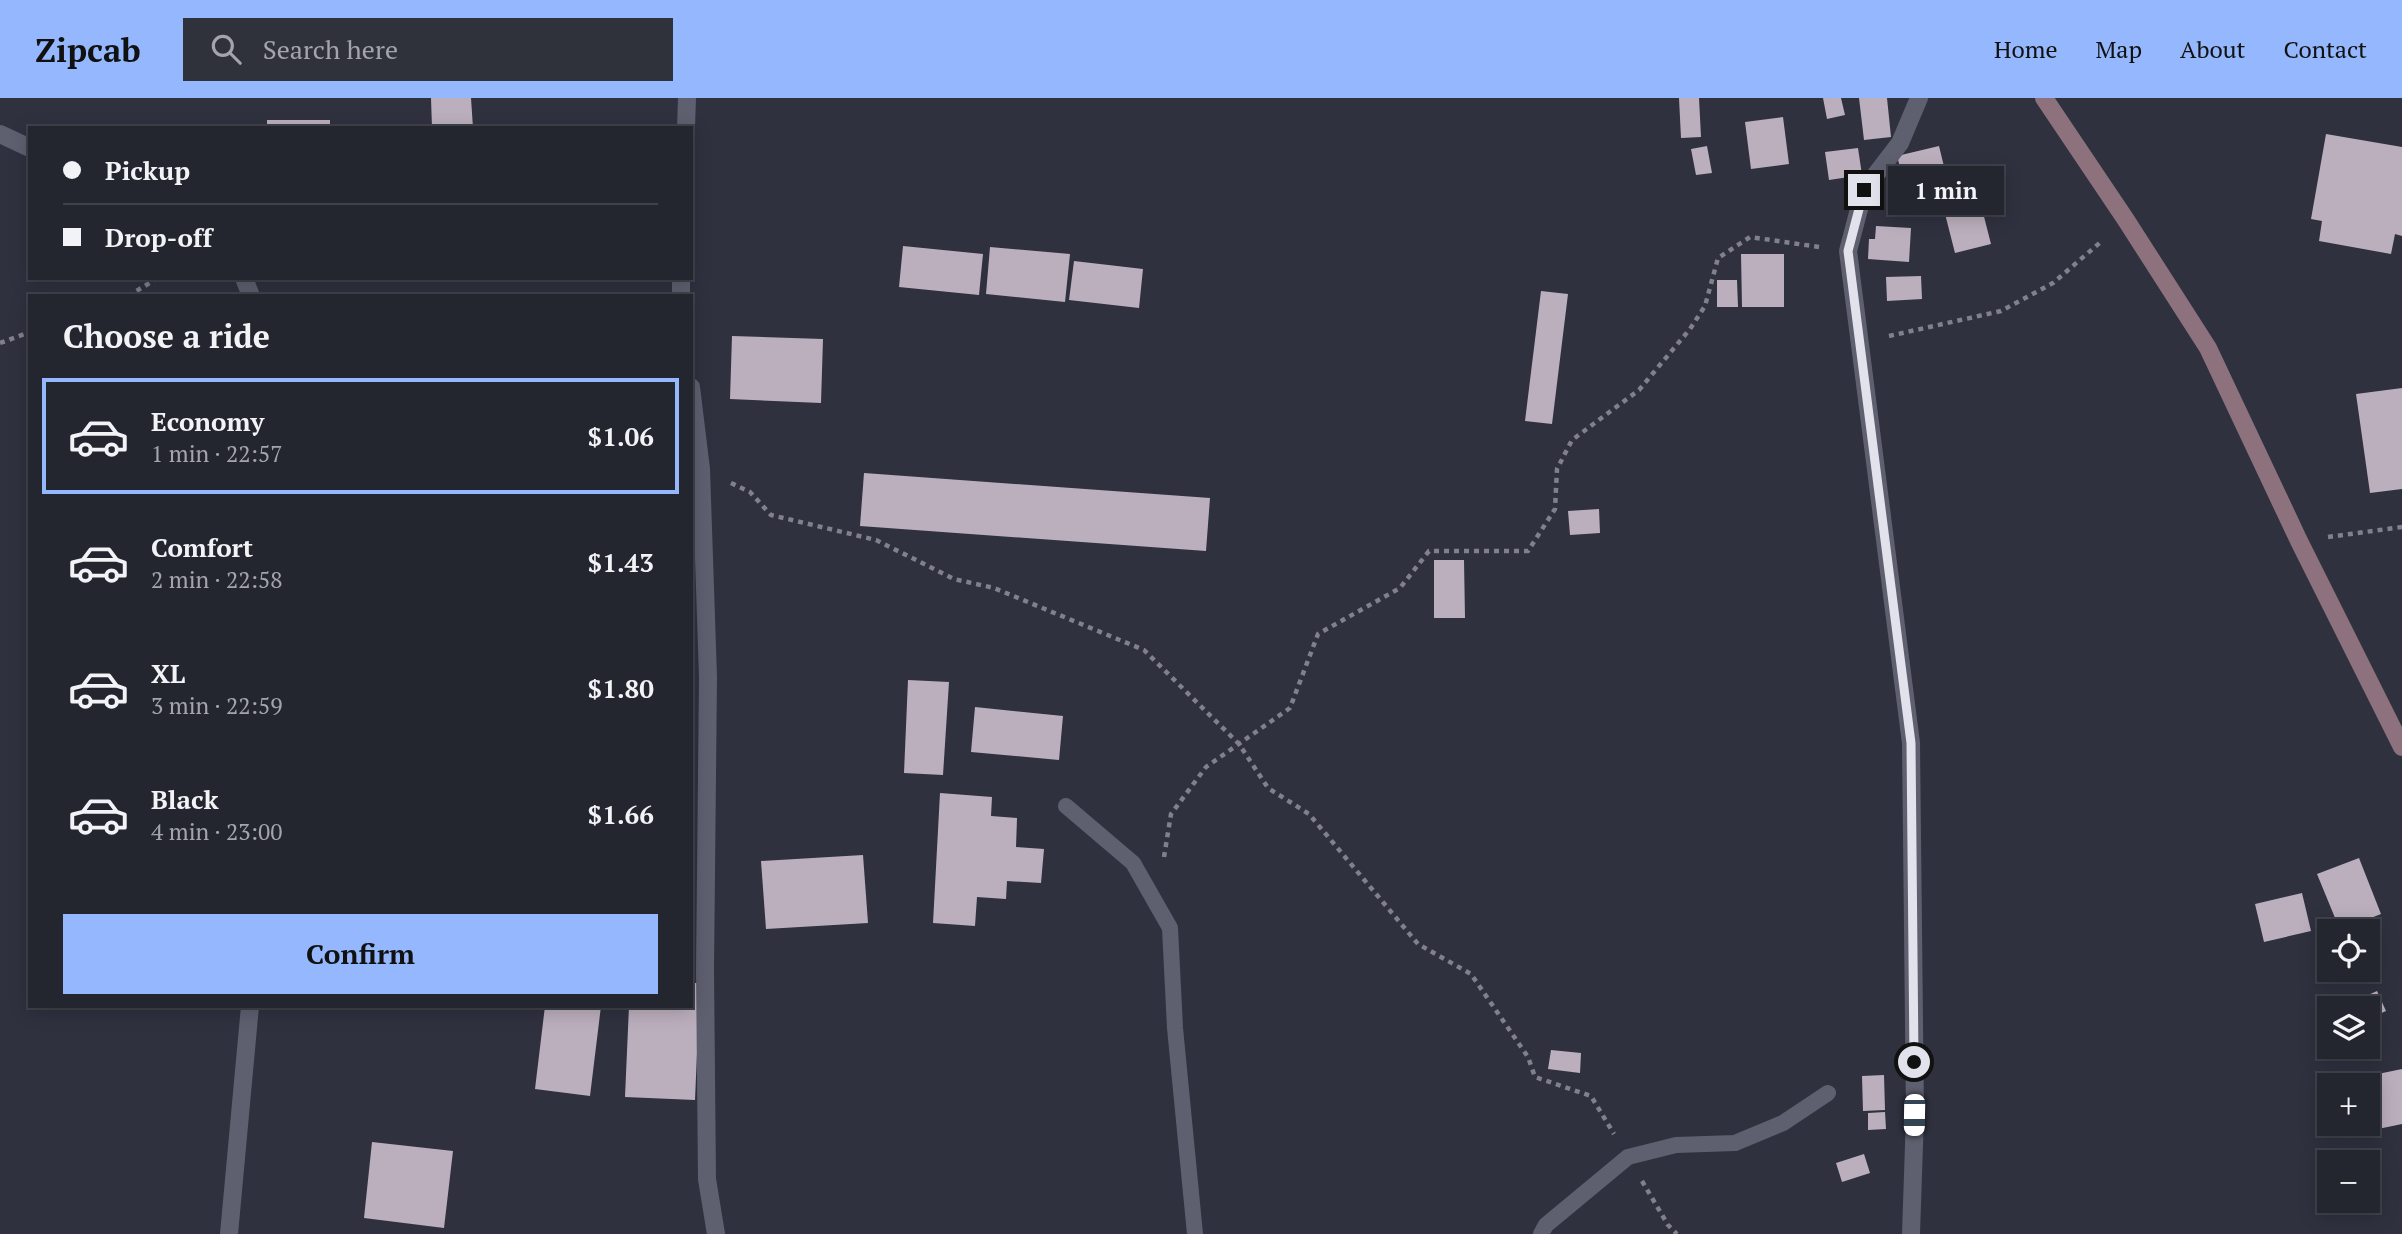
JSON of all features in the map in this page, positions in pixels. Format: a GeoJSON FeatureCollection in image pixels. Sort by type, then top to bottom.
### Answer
{"type":"FeatureCollection","features":[{"type":"Feature","properties":{"kind":"street"},"geometry":{"type":"LineString","coordinates":[[686,126],[687,98]]}},
{"type":"Feature","properties":{"kind":"street"},"geometry":{"type":"LineString","coordinates":[[1912,1234],[1914,1115],[1911,743],[1848,251],[1864,190],[1900,143],[1919,98]]}},
{"type":"Feature","properties":{"kind":"street"},"geometry":{"type":"LineString","coordinates":[[2044,98],[2208,348],[2299,541],[2402,747]]}},
{"type":"Feature","properties":{"kind":"street"},"geometry":{"type":"LineString","coordinates":[[0,134],[28,147]]}},
{"type":"Feature","properties":{"kind":"street"},"geometry":{"type":"LineString","coordinates":[[693,403],[701,469],[708,677],[705,970],[708,1180],[716,1234]]}},
{"type":"Feature","properties":{"kind":"street"},"geometry":{"type":"LineString","coordinates":[[229,1234],[250,1008]]}},
{"type":"Feature","properties":{"kind":"lane"},"geometry":{"type":"LineString","coordinates":[[1066,806],[1133,863],[1170,928],[1175,1028],[1195,1234]]}},
{"type":"Feature","properties":{"kind":"lane"},"geometry":{"type":"LineString","coordinates":[[1541,1234],[1545,1225],[1628,1157],[1676,1145],[1735,1143],[1783,1123],[1828,1093]]}},
{"type":"Feature","properties":{"kind":"path"},"geometry":{"type":"LineString","coordinates":[[1861,342],[2001,311],[2053,283],[2126,220]]}},
{"type":"Feature","properties":{"kind":"path"},"geometry":{"type":"LineString","coordinates":[[1164,860],[1171,814],[1206,766],[1290,708],[1318,634],[1400,588],[1429,551],[1528,551],[1555,509],[1557,469],[1572,440],[1639,390],[1690,330],[1705,306],[1718,257],[1750,237],[1848,251]]}},
{"type":"Feature","properties":{"kind":"path"},"geometry":{"type":"LineString","coordinates":[[131,294],[155,280]]}},
{"type":"Feature","properties":{"kind":"path"},"geometry":{"type":"LineString","coordinates":[[0,343],[28,333]]}},
{"type":"Feature","properties":{"kind":"path"},"geometry":{"type":"LineString","coordinates":[[701,469],[750,492],[771,515],[876,540],[954,579],[994,588],[1144,650],[1239,744],[1268,788],[1309,814],[1418,944],[1471,974],[1528,1057],[1535,1077],[1591,1096],[1668,1225],[1677,1234]]}},
{"type":"Feature","properties":{"kind":"path"},"geometry":{"type":"LineString","coordinates":[[2299,541],[2402,527]]}},
{"type":"Feature","properties":{"kind":"building"},"geometry":{"type":"Polygon","coordinates":[[[431,98],[471,98],[473,126],[432,126],[431,98]]]}},
{"type":"Feature","properties":{"kind":"building"},"geometry":{"type":"Polygon","coordinates":[[[1679,98],[1699,98],[1701,137],[1681,138],[1679,98]]]}},
{"type":"Feature","properties":{"kind":"building"},"geometry":{"type":"Polygon","coordinates":[[[1823,98],[1841,98],[1845,115],[1827,119],[1823,98]]]}},
{"type":"Feature","properties":{"kind":"building"},"geometry":{"type":"Polygon","coordinates":[[[1859,98],[1887,98],[1891,137],[1864,140],[1859,98]]]}},
{"type":"Feature","properties":{"kind":"building"},"geometry":{"type":"Polygon","coordinates":[[[1783,117],[1789,164],[1751,169],[1745,122],[1783,117]]]}},
{"type":"Feature","properties":{"kind":"building"},"geometry":{"type":"Polygon","coordinates":[[[267,120],[330,120],[330,126],[267,126],[267,120]]]}},
{"type":"Feature","properties":{"kind":"building"},"geometry":{"type":"Polygon","coordinates":[[[2326,134],[2402,147],[2402,236],[2395,234],[2391,254],[2319,241],[2322,221],[2311,219],[2326,134]]]}},
{"type":"Feature","properties":{"kind":"building"},"geometry":{"type":"Polygon","coordinates":[[[1707,146],[1712,173],[1696,175],[1691,149],[1707,146]]]}},
{"type":"Feature","properties":{"kind":"building"},"geometry":{"type":"Polygon","coordinates":[[[1939,146],[1950,191],[1916,199],[1912,180],[1904,182],[1897,156],[1939,146]]]}},
{"type":"Feature","properties":{"kind":"building"},"geometry":{"type":"Polygon","coordinates":[[[1858,148],[1862,175],[1829,180],[1825,152],[1858,148]]]}},
{"type":"Feature","properties":{"kind":"building"},"geometry":{"type":"Polygon","coordinates":[[[1979,197],[1991,244],[1955,253],[1943,206],[1979,197]]]}},
{"type":"Feature","properties":{"kind":"building"},"geometry":{"type":"Polygon","coordinates":[[[1876,226],[1911,228],[1909,262],[1868,259],[1869,239],[1875,239],[1876,226]]]}},
{"type":"Feature","properties":{"kind":"building"},"geometry":{"type":"Polygon","coordinates":[[[903,246],[983,254],[979,295],[899,287],[903,246]]]}},
{"type":"Feature","properties":{"kind":"building"},"geometry":{"type":"Polygon","coordinates":[[[990,247],[1070,254],[1065,302],[986,294],[990,247]]]}},
{"type":"Feature","properties":{"kind":"building"},"geometry":{"type":"Polygon","coordinates":[[[1741,254],[1784,254],[1784,307],[1742,307],[1741,254]]]}},
{"type":"Feature","properties":{"kind":"building"},"geometry":{"type":"Polygon","coordinates":[[[1074,261],[1143,269],[1139,308],[1069,300],[1074,261]]]}},
{"type":"Feature","properties":{"kind":"building"},"geometry":{"type":"Polygon","coordinates":[[[1921,276],[1922,299],[1887,301],[1886,277],[1921,276]]]}},
{"type":"Feature","properties":{"kind":"building"},"geometry":{"type":"Polygon","coordinates":[[[1717,280],[1737,280],[1738,307],[1717,307],[1717,280]]]}},
{"type":"Feature","properties":{"kind":"building"},"geometry":{"type":"Polygon","coordinates":[[[1541,291],[1568,294],[1552,424],[1525,421],[1541,291]]]}},
{"type":"Feature","properties":{"kind":"building"},"geometry":{"type":"Polygon","coordinates":[[[732,336],[823,339],[821,403],[730,399],[732,336]]]}},
{"type":"Feature","properties":{"kind":"building"},"geometry":{"type":"Polygon","coordinates":[[[2402,388],[2402,489],[2370,493],[2356,394],[2402,388]]]}},
{"type":"Feature","properties":{"kind":"building"},"geometry":{"type":"Polygon","coordinates":[[[864,473],[1210,498],[1206,551],[860,526],[864,473]]]}},
{"type":"Feature","properties":{"kind":"building"},"geometry":{"type":"Polygon","coordinates":[[[1599,509],[1600,533],[1570,535],[1568,511],[1599,509]]]}},
{"type":"Feature","properties":{"kind":"building"},"geometry":{"type":"Polygon","coordinates":[[[1434,560],[1464,560],[1465,618],[1434,618],[1434,560]]]}},
{"type":"Feature","properties":{"kind":"building"},"geometry":{"type":"Polygon","coordinates":[[[908,680],[949,682],[943,775],[904,773],[908,680]]]}},
{"type":"Feature","properties":{"kind":"building"},"geometry":{"type":"Polygon","coordinates":[[[975,707],[1063,716],[1059,760],[971,752],[975,707]]]}},
{"type":"Feature","properties":{"kind":"building"},"geometry":{"type":"Polygon","coordinates":[[[940,793],[992,797],[991,816],[1017,818],[1016,847],[1044,849],[1041,883],[1007,881],[1006,899],[977,897],[975,926],[933,923],[940,793]]]}},
{"type":"Feature","properties":{"kind":"building"},"geometry":{"type":"Polygon","coordinates":[[[863,855],[868,923],[766,929],[761,861],[863,855]]]}},
{"type":"Feature","properties":{"kind":"building"},"geometry":{"type":"Polygon","coordinates":[[[2359,858],[2381,914],[2368,919],[2335,919],[2317,874],[2359,858]]]}},
{"type":"Feature","properties":{"kind":"building"},"geometry":{"type":"Polygon","coordinates":[[[2302,893],[2311,931],[2264,942],[2255,904],[2302,893]]]}},
{"type":"Feature","properties":{"kind":"building"},"geometry":{"type":"Polygon","coordinates":[[[693,983],[700,983],[695,1100],[625,1097],[629,1008],[693,1008],[693,983]]]}},
{"type":"Feature","properties":{"kind":"building"},"geometry":{"type":"Polygon","coordinates":[[[2377,991],[2379,996],[2366,996],[2377,991]]]}},
{"type":"Feature","properties":{"kind":"building"},"geometry":{"type":"Polygon","coordinates":[[[2380,998],[2386,1011],[2380,1014],[2380,998]]]}},
{"type":"Feature","properties":{"kind":"building"},"geometry":{"type":"Polygon","coordinates":[[[545,1008],[601,1008],[590,1096],[535,1089],[545,1008]]]}},
{"type":"Feature","properties":{"kind":"building"},"geometry":{"type":"Polygon","coordinates":[[[1551,1050],[1581,1053],[1580,1073],[1548,1069],[1551,1050]]]}},
{"type":"Feature","properties":{"kind":"building"},"geometry":{"type":"Polygon","coordinates":[[[2402,1069],[2402,1124],[2380,1129],[2380,1074],[2402,1069]]]}},
{"type":"Feature","properties":{"kind":"building"},"geometry":{"type":"Polygon","coordinates":[[[1884,1075],[1885,1110],[1863,1111],[1862,1076],[1884,1075]]]}},
{"type":"Feature","properties":{"kind":"building"},"geometry":{"type":"Polygon","coordinates":[[[1885,1112],[1886,1129],[1868,1130],[1868,1113],[1885,1112]]]}},
{"type":"Feature","properties":{"kind":"building"},"geometry":{"type":"Polygon","coordinates":[[[372,1142],[453,1151],[444,1228],[364,1218],[372,1142]]]}},
{"type":"Feature","properties":{"kind":"building"},"geometry":{"type":"Polygon","coordinates":[[[1864,1154],[1870,1173],[1842,1182],[1836,1163],[1864,1154]]]}},
{"type":"Feature","properties":{"kind":"route"},"geometry":{"type":"LineString","coordinates":[[1864,190],[1848,251],[1911,743],[1914,1062]]}}]}
